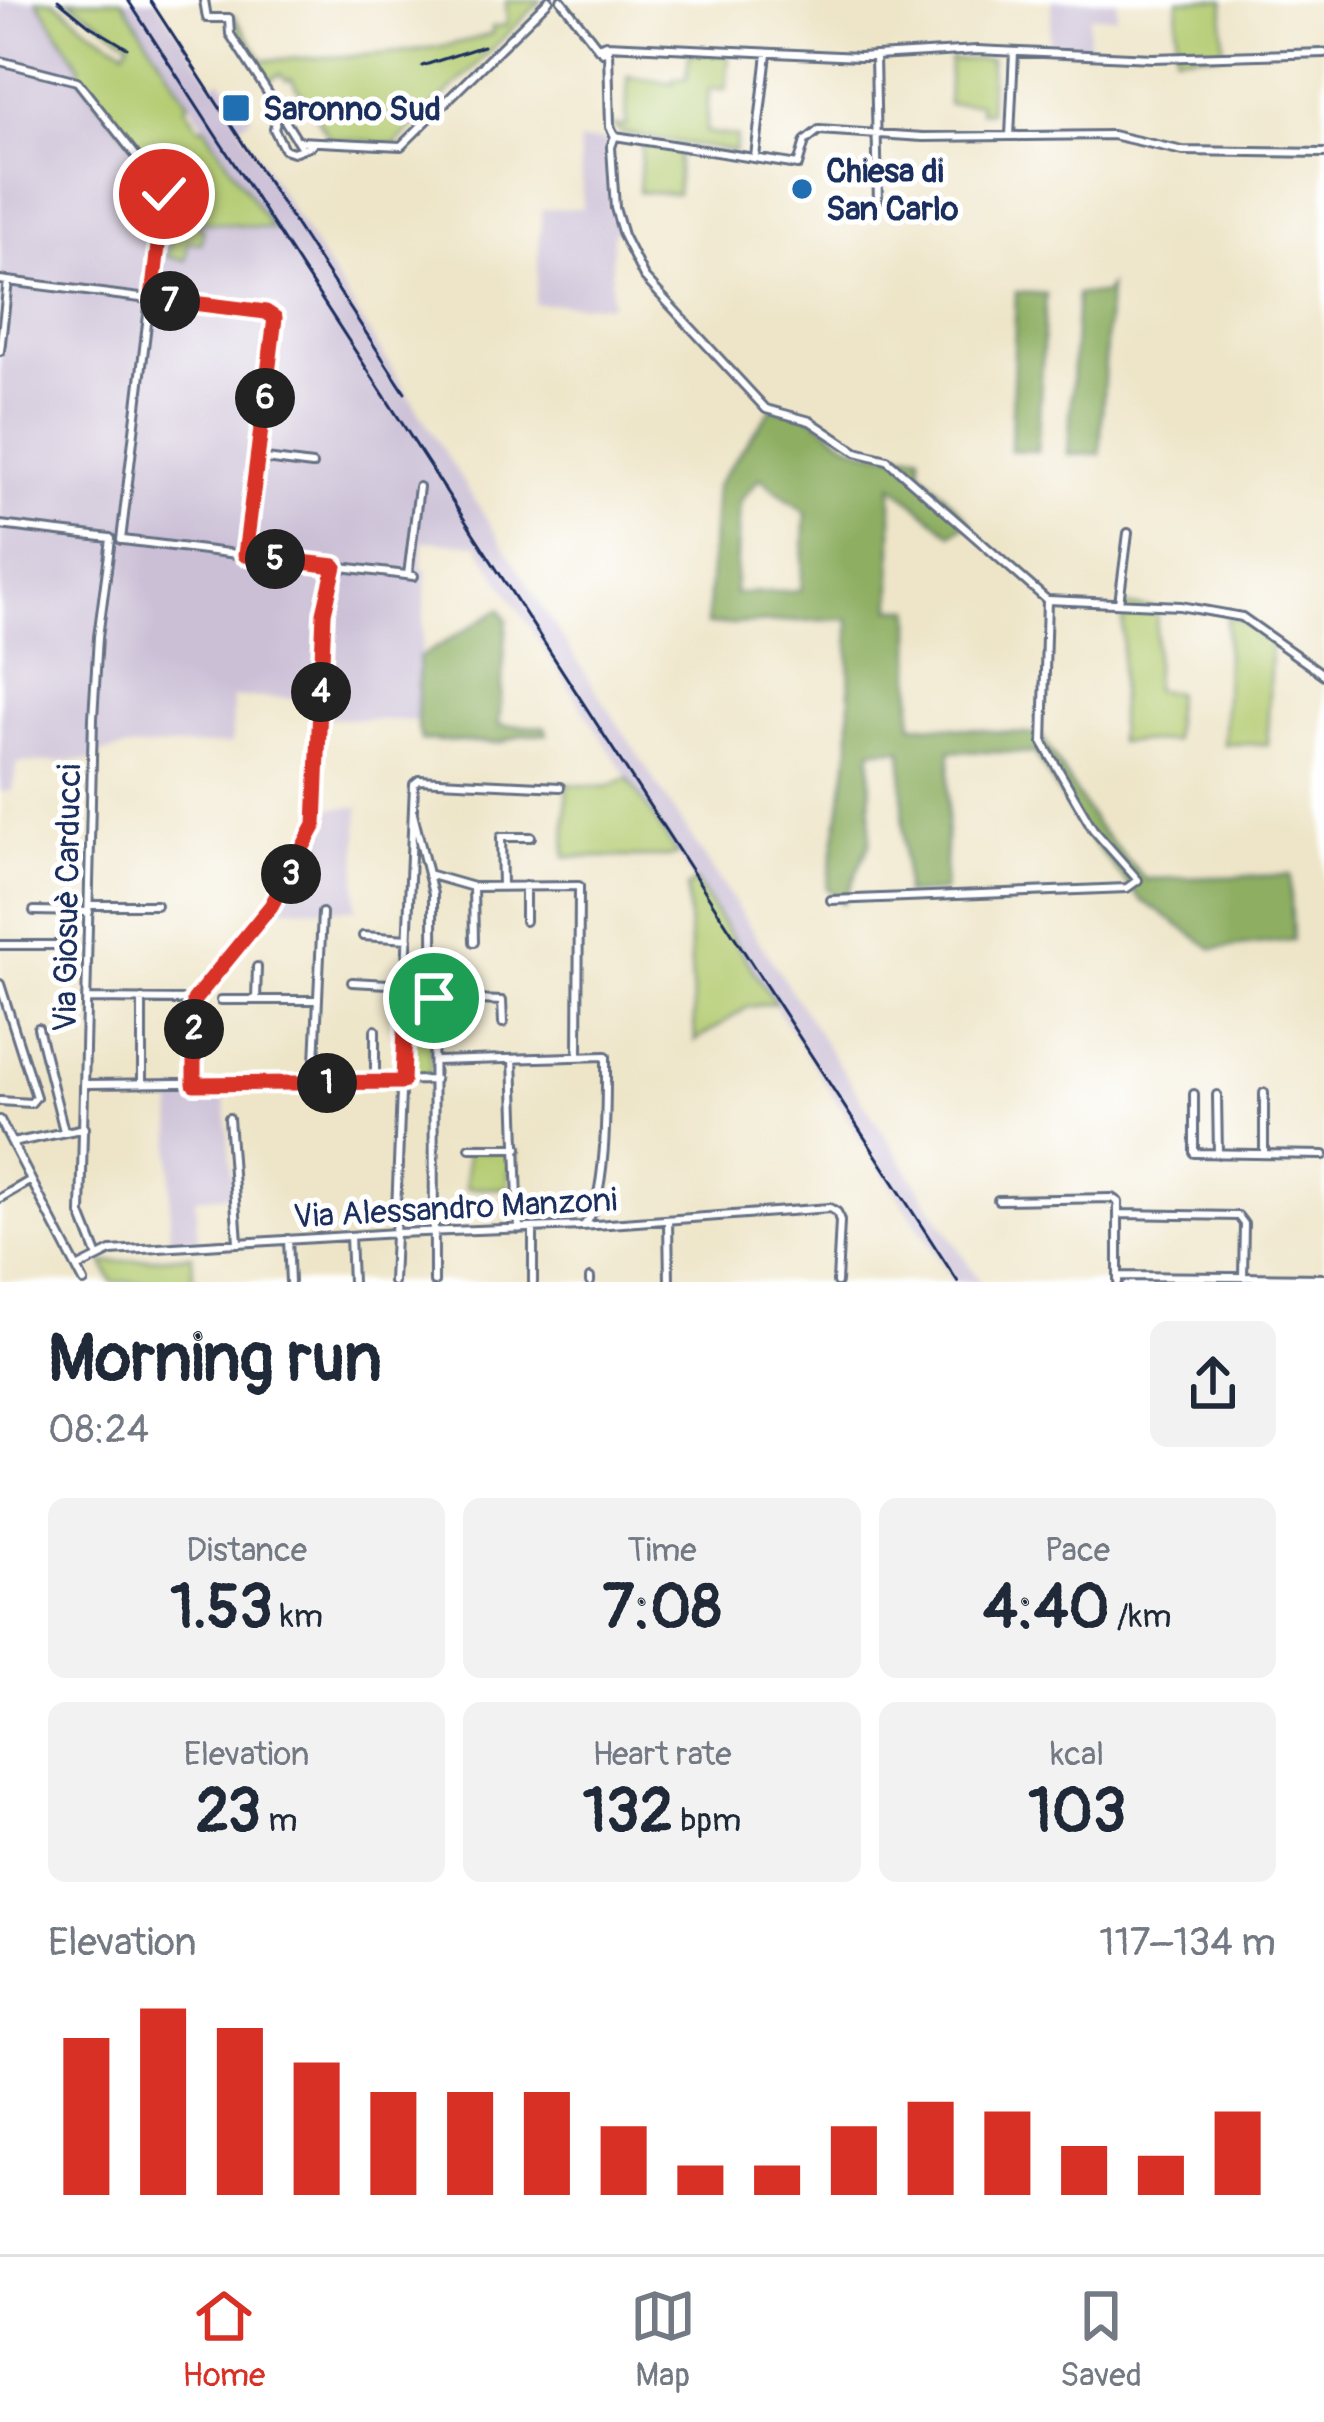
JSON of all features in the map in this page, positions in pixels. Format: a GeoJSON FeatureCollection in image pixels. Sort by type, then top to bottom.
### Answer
{"type":"FeatureCollection","features":[{"type":"Feature","properties":{"kind":"street"},"geometry":{"type":"LineString","coordinates":[[204,0],[206,17],[228,17],[230,34],[279,110],[281,122],[299,141],[401,146],[549,0]]}},
{"type":"Feature","properties":{"kind":"street"},"geometry":{"type":"LineString","coordinates":[[561,0],[607,47],[875,56],[968,50],[1153,58],[1324,52]]}},
{"type":"Feature","properties":{"kind":"street"},"geometry":{"type":"LineString","coordinates":[[607,47],[610,127],[615,136]]}},
{"type":"Feature","properties":{"kind":"street"},"geometry":{"type":"LineString","coordinates":[[1010,136],[1014,52]]}},
{"type":"Feature","properties":{"kind":"street"},"geometry":{"type":"LineString","coordinates":[[755,158],[767,54]]}},
{"type":"Feature","properties":{"kind":"street"},"geometry":{"type":"LineString","coordinates":[[875,56],[878,204]]}},
{"type":"Feature","properties":{"kind":"street"},"geometry":{"type":"LineString","coordinates":[[0,61],[77,81],[161,187],[164,203],[121,540]]}},
{"type":"Feature","properties":{"kind":"street"},"geometry":{"type":"LineString","coordinates":[[281,122],[274,132],[290,152],[315,143]]}},
{"type":"Feature","properties":{"kind":"street"},"geometry":{"type":"LineString","coordinates":[[615,136],[801,164],[805,141],[820,130],[877,135],[1112,135],[1183,151],[1324,153]]}},
{"type":"Feature","properties":{"kind":"street"},"geometry":{"type":"LineString","coordinates":[[615,136],[610,147],[615,208],[644,277],[763,406],[810,422],[856,452],[887,460],[1047,600],[1180,606],[1242,617],[1324,675]]}},
{"type":"Feature","properties":{"kind":"street"},"geometry":{"type":"LineString","coordinates":[[296,151],[299,141]]}},
{"type":"Feature","properties":{"kind":"street"},"geometry":{"type":"LineString","coordinates":[[0,351],[4,280],[274,316],[245,555]]}},
{"type":"Feature","properties":{"kind":"street"},"geometry":{"type":"LineString","coordinates":[[258,458],[312,465]]}},
{"type":"Feature","properties":{"kind":"street"},"geometry":{"type":"LineString","coordinates":[[0,525],[411,576],[419,488]]}},
{"type":"Feature","properties":{"kind":"street"},"geometry":{"type":"LineString","coordinates":[[1119,603],[1128,533]]}},
{"type":"Feature","properties":{"kind":"street","name":"Via Giosuè Carducci"},"geometry":{"type":"LineString","coordinates":[[98,1257],[81,1214],[93,718],[111,538]]}},
{"type":"Feature","properties":{"kind":"street"},"geometry":{"type":"LineString","coordinates":[[194,1084],[194,1000],[271,906],[315,825],[324,613],[335,566]]}},
{"type":"Feature","properties":{"kind":"street"},"geometry":{"type":"LineString","coordinates":[[831,900],[1127,888],[1138,880],[1093,829],[1042,743],[1047,600]]}},
{"type":"Feature","properties":{"kind":"street"},"geometry":{"type":"LineString","coordinates":[[393,1282],[414,784],[419,780],[560,787]]}},
{"type":"Feature","properties":{"kind":"street"},"geometry":{"type":"LineString","coordinates":[[412,809],[431,874],[434,1282]]}},
{"type":"Feature","properties":{"kind":"street"},"geometry":{"type":"LineString","coordinates":[[502,886],[501,837],[531,837]]}},
{"type":"Feature","properties":{"kind":"street"},"geometry":{"type":"LineString","coordinates":[[431,874],[473,887],[578,886],[578,1057]]}},
{"type":"Feature","properties":{"kind":"street"},"geometry":{"type":"LineString","coordinates":[[525,886],[525,921]]}},
{"type":"Feature","properties":{"kind":"street"},"geometry":{"type":"LineString","coordinates":[[473,887],[474,942]]}},
{"type":"Feature","properties":{"kind":"street"},"geometry":{"type":"LineString","coordinates":[[34,911],[156,905]]}},
{"type":"Feature","properties":{"kind":"street"},"geometry":{"type":"LineString","coordinates":[[314,1083],[322,914]]}},
{"type":"Feature","properties":{"kind":"street"},"geometry":{"type":"LineString","coordinates":[[363,936],[408,939]]}},
{"type":"Feature","properties":{"kind":"street"},"geometry":{"type":"LineString","coordinates":[[0,945],[64,945]]}},
{"type":"Feature","properties":{"kind":"street"},"geometry":{"type":"LineString","coordinates":[[256,967],[256,1000]]}},
{"type":"Feature","properties":{"kind":"street"},"geometry":{"type":"LineString","coordinates":[[352,982],[407,985]]}},
{"type":"Feature","properties":{"kind":"street"},"geometry":{"type":"LineString","coordinates":[[0,984],[36,1097],[31,1103],[0,1101]]}},
{"type":"Feature","properties":{"kind":"street"},"geometry":{"type":"LineString","coordinates":[[406,997],[502,1001],[502,1023]]}},
{"type":"Feature","properties":{"kind":"street"},"geometry":{"type":"LineString","coordinates":[[88,999],[194,1000]]}},
{"type":"Feature","properties":{"kind":"street"},"geometry":{"type":"LineString","coordinates":[[142,999],[142,1084]]}},
{"type":"Feature","properties":{"kind":"street"},"geometry":{"type":"LineString","coordinates":[[221,1000],[318,1000]]}},
{"type":"Feature","properties":{"kind":"street"},"geometry":{"type":"LineString","coordinates":[[38,1028],[64,1131]]}},
{"type":"Feature","properties":{"kind":"street"},"geometry":{"type":"LineString","coordinates":[[375,1030],[375,1083]]}},
{"type":"Feature","properties":{"kind":"street"},"geometry":{"type":"LineString","coordinates":[[435,1060],[606,1056],[606,1116],[596,1212],[582,1226]]}},
{"type":"Feature","properties":{"kind":"street"},"geometry":{"type":"LineString","coordinates":[[513,1059],[519,1229]]}},
{"type":"Feature","properties":{"kind":"street"},"geometry":{"type":"LineString","coordinates":[[87,1084],[435,1080]]}},
{"type":"Feature","properties":{"kind":"street"},"geometry":{"type":"LineString","coordinates":[[1264,1093],[1264,1154]]}},
{"type":"Feature","properties":{"kind":"street"},"geometry":{"type":"LineString","coordinates":[[1194,1094],[1194,1154],[1324,1155]]}},
{"type":"Feature","properties":{"kind":"street"},"geometry":{"type":"LineString","coordinates":[[1217,1095],[1218,1154]]}},
{"type":"Feature","properties":{"kind":"street"},"geometry":{"type":"LineString","coordinates":[[229,1118],[238,1242]]}},
{"type":"Feature","properties":{"kind":"street"},"geometry":{"type":"LineString","coordinates":[[0,1120],[84,1282]]}},
{"type":"Feature","properties":{"kind":"street"},"geometry":{"type":"LineString","coordinates":[[12,1143],[85,1128]]}},
{"type":"Feature","properties":{"kind":"street"},"geometry":{"type":"LineString","coordinates":[[470,1148],[518,1148]]}},
{"type":"Feature","properties":{"kind":"street"},"geometry":{"type":"LineString","coordinates":[[0,1198],[32,1180]]}},
{"type":"Feature","properties":{"kind":"street"},"geometry":{"type":"LineString","coordinates":[[998,1201],[1112,1198],[1118,1202],[1119,1214],[1118,1279],[1324,1278]]}},
{"type":"Feature","properties":{"kind":"street","name":"Via Alessandro Manzoni"},"geometry":{"type":"LineString","coordinates":[[77,1268],[111,1251],[825,1208],[837,1212],[837,1282]]}},
{"type":"Feature","properties":{"kind":"street"},"geometry":{"type":"LineString","coordinates":[[1119,1214],[1238,1216],[1244,1224],[1244,1277]]}},
{"type":"Feature","properties":{"kind":"street"},"geometry":{"type":"LineString","coordinates":[[668,1220],[669,1282]]}},
{"type":"Feature","properties":{"kind":"street"},"geometry":{"type":"LineString","coordinates":[[532,1228],[533,1282]]}},
{"type":"Feature","properties":{"kind":"street"},"geometry":{"type":"LineString","coordinates":[[350,1236],[352,1282]]}},
{"type":"Feature","properties":{"kind":"street"},"geometry":{"type":"LineString","coordinates":[[288,1239],[290,1282]]}},
{"type":"Feature","properties":{"kind":"shaded area"},"geometry":{"type":"Polygon","coordinates":[[[0,0],[37,0],[81,69],[77,73],[166,188],[165,226],[188,242],[195,221],[271,228],[122,0],[156,0],[213,84],[221,79],[230,92],[234,90],[252,117],[239,126],[530,588],[980,1282],[954,1282],[477,545],[424,541],[421,568],[427,569],[417,721],[323,718],[322,698],[233,698],[232,744],[130,748],[100,753],[99,760],[18,763],[12,791],[0,792],[0,0]]]}},
{"type":"Feature","properties":{"kind":"shaded area"},"geometry":{"type":"Polygon","coordinates":[[[1052,0],[1117,0],[1117,17],[1090,16],[1088,52],[1049,51],[1052,0]]]}},
{"type":"Feature","properties":{"kind":"shaded area"},"geometry":{"type":"Polygon","coordinates":[[[606,140],[611,207],[619,208],[623,231],[613,232],[611,305],[535,304],[542,209],[583,208],[579,141],[606,140]]]}},
{"type":"Feature","properties":{"kind":"shaded area"},"geometry":{"type":"Polygon","coordinates":[[[359,807],[356,909],[273,908],[307,853],[320,808],[359,807]]]}},
{"type":"Feature","properties":{"kind":"shaded area"},"geometry":{"type":"Polygon","coordinates":[[[173,1091],[224,1091],[233,1195],[195,1198],[198,1239],[169,1240],[173,1091]]]}},
{"type":"Feature","properties":{"kind":"green space"},"geometry":{"type":"Polygon","coordinates":[[[37,0],[54,0],[125,50],[129,42],[68,0],[122,0],[189,103],[185,107],[200,128],[204,126],[272,229],[197,221],[203,231],[201,243],[188,242],[186,260],[168,257],[172,228],[165,226],[166,188],[77,73],[81,68],[37,0]]]}},
{"type":"Feature","properties":{"kind":"green space"},"geometry":{"type":"Polygon","coordinates":[[[506,0],[542,0],[396,144],[330,138],[291,78],[280,74],[269,80],[237,30],[233,15],[263,60],[350,56],[436,47],[492,34],[492,27],[507,25],[506,0]]]}},
{"type":"Feature","properties":{"kind":"green space"},"geometry":{"type":"Polygon","coordinates":[[[1178,0],[1224,0],[1223,54],[1176,55],[1178,0]]]}},
{"type":"Feature","properties":{"kind":"green space"},"geometry":{"type":"Polygon","coordinates":[[[689,53],[729,55],[726,89],[709,88],[706,132],[737,137],[735,152],[621,133],[614,126],[626,126],[628,76],[673,83],[674,78],[687,79],[689,53]]]}},
{"type":"Feature","properties":{"kind":"green space"},"geometry":{"type":"Polygon","coordinates":[[[991,59],[989,112],[980,112],[979,103],[948,104],[950,60],[991,59]]]}},
{"type":"Feature","properties":{"kind":"green space"},"geometry":{"type":"Polygon","coordinates":[[[642,145],[679,151],[677,194],[639,192],[642,145]]]}},
{"type":"Feature","properties":{"kind":"green space"},"geometry":{"type":"Polygon","coordinates":[[[1109,287],[1100,454],[1068,455],[1077,294],[1104,294],[1109,287]]]}},
{"type":"Feature","properties":{"kind":"green space"},"geometry":{"type":"Polygon","coordinates":[[[1016,292],[1046,294],[1037,451],[1011,450],[1016,292]]]}},
{"type":"Feature","properties":{"kind":"green space"},"geometry":{"type":"Polygon","coordinates":[[[771,409],[807,414],[863,450],[920,454],[921,470],[971,522],[951,534],[892,485],[892,609],[912,609],[912,725],[1040,734],[1096,825],[1145,879],[1290,875],[1293,940],[1213,949],[1140,899],[1078,825],[1035,753],[950,751],[944,891],[905,894],[902,749],[871,750],[870,843],[843,903],[827,888],[850,746],[849,619],[707,625],[716,486],[771,409]],[[760,478],[740,501],[735,594],[801,590],[806,513],[760,478]]]}},
{"type":"Feature","properties":{"kind":"green space"},"geometry":{"type":"Polygon","coordinates":[[[1124,606],[1157,608],[1154,690],[1175,692],[1173,741],[1118,742],[1124,606]]]}},
{"type":"Feature","properties":{"kind":"green space"},"geometry":{"type":"Polygon","coordinates":[[[500,609],[507,619],[499,725],[545,727],[547,734],[522,735],[500,743],[421,740],[419,658],[500,609]]]}},
{"type":"Feature","properties":{"kind":"green space"},"geometry":{"type":"Polygon","coordinates":[[[1227,617],[1271,640],[1267,744],[1224,744],[1227,617]]]}},
{"type":"Feature","properties":{"kind":"green space"},"geometry":{"type":"Polygon","coordinates":[[[628,778],[677,854],[565,857],[567,784],[607,787],[628,778]]]}},
{"type":"Feature","properties":{"kind":"green space"},"geometry":{"type":"Polygon","coordinates":[[[695,881],[775,1003],[748,1007],[695,1041],[687,887],[695,881]]]}},
{"type":"Feature","properties":{"kind":"green space"},"geometry":{"type":"Polygon","coordinates":[[[408,1001],[431,1002],[430,1076],[405,1077],[408,1001]]]}},
{"type":"Feature","properties":{"kind":"green space"},"geometry":{"type":"Polygon","coordinates":[[[467,1151],[516,1151],[516,1171],[509,1171],[508,1188],[466,1188],[467,1151]]]}},
{"type":"Feature","properties":{"kind":"green space"},"geometry":{"type":"Polygon","coordinates":[[[192,1255],[193,1282],[112,1282],[103,1263],[192,1255]]]}},
{"type":"Feature","properties":{"kind":"railway"},"geometry":{"type":"LineString","coordinates":[[58,0],[127,48]]}},
{"type":"Feature","properties":{"kind":"railway"},"geometry":{"type":"LineString","coordinates":[[128,0],[958,1282]]}},
{"type":"Feature","properties":{"kind":"railway"},"geometry":{"type":"LineString","coordinates":[[150,0],[405,393]]}},
{"type":"Feature","properties":{"kind":"railway"},"geometry":{"type":"LineString","coordinates":[[422,66],[483,46]]}},
{"type":"Feature","properties":{"kind":"place","name":"Saronno Sud"},"geometry":{"type":"Point","coordinates":[236,108]}},
{"type":"Feature","properties":{"kind":"place","name":"Chiesa di San Carlo"},"geometry":{"type":"Point","coordinates":[802,189]}},
{"type":"Feature","properties":{"kind":"route"},"geometry":{"type":"LineString","coordinates":[[164,194],[152,298],[266,312],[275,318],[245,555],[335,566],[324,613],[315,825],[271,906],[194,1000],[194,1084],[403,1082],[406,997],[434,998]]}}]}
